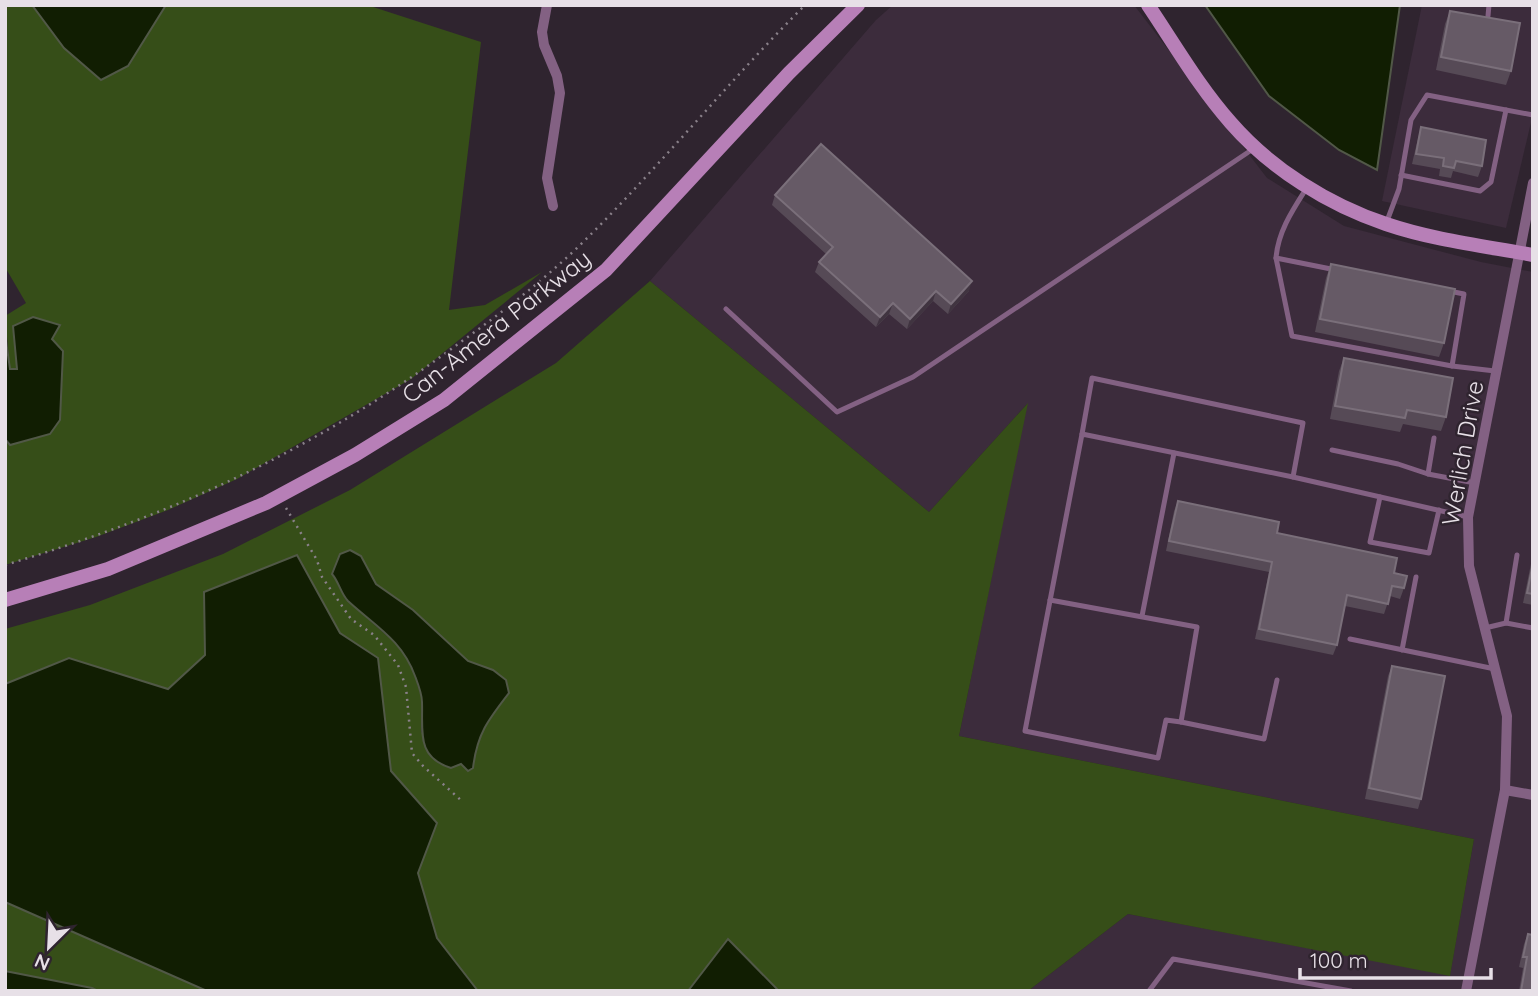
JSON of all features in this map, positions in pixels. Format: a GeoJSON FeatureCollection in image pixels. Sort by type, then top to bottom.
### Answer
{"type":"FeatureCollection","features":[{"type":"Feature","properties":{"kind":"main road","name":"Can-Amera Parkway"},"geometry":{"type":"LineString","coordinates":[[5,600],[108,569],[279,496],[355,455],[444,400],[606,270],[789,74],[858,5]]}},
{"type":"Feature","properties":{"kind":"main road"},"geometry":{"type":"LineString","coordinates":[[1148,5],[1192,73],[1231,124],[1255,148],[1307,187],[1344,207],[1386,224],[1419,234],[1526,254]]}},
{"type":"Feature","properties":{"kind":"street"},"geometry":{"type":"LineString","coordinates":[[547,5],[542,32],[560,93],[547,178],[553,206]]}},
{"type":"Feature","properties":{"kind":"street","name":"Werlich Drive"},"geometry":{"type":"LineString","coordinates":[[1466,991],[1505,790],[1507,716],[1469,566],[1468,517],[1497,371],[1526,254],[1533,183]]}},
{"type":"Feature","properties":{"kind":"street"},"geometry":{"type":"LineString","coordinates":[[1505,790],[1533,795]]}},
{"type":"Feature","properties":{"kind":"lane"},"geometry":{"type":"LineString","coordinates":[[1488,16],[1489,5]]}},
{"type":"Feature","properties":{"kind":"lane"},"geometry":{"type":"LineString","coordinates":[[1386,224],[1399,189],[1411,120],[1427,95],[1533,115]]}},
{"type":"Feature","properties":{"kind":"lane"},"geometry":{"type":"LineString","coordinates":[[1401,175],[1480,191],[1491,183],[1506,110]]}},
{"type":"Feature","properties":{"kind":"lane"},"geometry":{"type":"LineString","coordinates":[[726,309],[837,412],[913,377],[1255,148]]}},
{"type":"Feature","properties":{"kind":"lane"},"geometry":{"type":"LineString","coordinates":[[1307,187],[1285,224],[1276,258],[1292,336],[1451,366],[1497,371]]}},
{"type":"Feature","properties":{"kind":"lane"},"geometry":{"type":"LineString","coordinates":[[1276,258],[1343,271]]}},
{"type":"Feature","properties":{"kind":"lane"},"geometry":{"type":"LineString","coordinates":[[1437,289],[1464,294],[1451,366]]}},
{"type":"Feature","properties":{"kind":"lane"},"geometry":{"type":"LineString","coordinates":[[1277,680],[1264,739],[1166,719],[1158,758],[1025,731],[1092,378],[1303,423],[1293,477]]}},
{"type":"Feature","properties":{"kind":"lane"},"geometry":{"type":"LineString","coordinates":[[1082,433],[1468,517]]}},
{"type":"Feature","properties":{"kind":"lane"},"geometry":{"type":"LineString","coordinates":[[1428,474],[1434,438]]}},
{"type":"Feature","properties":{"kind":"lane"},"geometry":{"type":"LineString","coordinates":[[1332,450],[1475,483]]}},
{"type":"Feature","properties":{"kind":"lane"},"geometry":{"type":"LineString","coordinates":[[1142,617],[1174,453]]}},
{"type":"Feature","properties":{"kind":"lane"},"geometry":{"type":"LineString","coordinates":[[1380,497],[1370,542],[1429,553],[1438,510]]}},
{"type":"Feature","properties":{"kind":"lane"},"geometry":{"type":"LineString","coordinates":[[1506,623],[1517,555]]}},
{"type":"Feature","properties":{"kind":"lane"},"geometry":{"type":"LineString","coordinates":[[1402,650],[1416,578]]}},
{"type":"Feature","properties":{"kind":"lane"},"geometry":{"type":"LineString","coordinates":[[1050,600],[1197,627],[1181,722]]}},
{"type":"Feature","properties":{"kind":"lane"},"geometry":{"type":"LineString","coordinates":[[1484,628],[1506,623],[1533,628]]}},
{"type":"Feature","properties":{"kind":"lane"},"geometry":{"type":"LineString","coordinates":[[1350,639],[1495,669]]}},
{"type":"Feature","properties":{"kind":"lane"},"geometry":{"type":"LineString","coordinates":[[1149,991],[1173,959],[1351,991]]}},
{"type":"Feature","properties":{"kind":"path"},"geometry":{"type":"LineString","coordinates":[[5,565],[96,537],[168,510],[237,479],[295,450],[411,379],[522,297],[577,248],[805,5]]}},
{"type":"Feature","properties":{"kind":"path"},"geometry":{"type":"LineString","coordinates":[[279,496],[317,560],[322,577],[351,619],[374,635],[398,666],[406,687],[412,752],[423,766],[463,802]]}},
{"type":"Feature","properties":{"kind":"shaded area"},"geometry":{"type":"Polygon","coordinates":[[[32,5],[166,5],[128,66],[101,80],[64,48],[32,5]]]}},
{"type":"Feature","properties":{"kind":"shaded area"},"geometry":{"type":"Polygon","coordinates":[[[893,5],[1134,5],[1267,178],[1344,226],[1481,262],[1533,272],[1533,991],[1028,991],[1128,914],[1450,975],[1474,839],[959,736],[1027,404],[929,512],[650,281],[876,20],[893,5]]]}},
{"type":"Feature","properties":{"kind":"shaded area"},"geometry":{"type":"Polygon","coordinates":[[[1205,5],[1400,5],[1377,170],[1339,150],[1269,96],[1205,5]]]}},
{"type":"Feature","properties":{"kind":"shaded area"},"geometry":{"type":"Polygon","coordinates":[[[1422,5],[1533,5],[1533,114],[1506,228],[1382,201],[1422,5]]]}},
{"type":"Feature","properties":{"kind":"shaded area"},"geometry":{"type":"Polygon","coordinates":[[[33,317],[60,325],[52,339],[63,351],[60,420],[50,434],[10,445],[5,439],[5,334],[10,369],[17,369],[13,326],[33,317]]]}},
{"type":"Feature","properties":{"kind":"shaded area"},"geometry":{"type":"Polygon","coordinates":[[[350,550],[361,556],[376,584],[413,610],[468,661],[493,670],[506,680],[509,693],[485,728],[477,746],[473,768],[468,771],[461,764],[451,768],[440,763],[427,750],[422,733],[421,696],[409,663],[387,634],[348,601],[332,574],[340,554],[350,550]]]}},
{"type":"Feature","properties":{"kind":"shaded area"},"geometry":{"type":"Polygon","coordinates":[[[297,555],[340,633],[378,658],[391,771],[437,823],[418,873],[437,938],[478,991],[207,991],[5,902],[5,684],[69,658],[168,689],[205,655],[204,592],[297,555]]]}},
{"type":"Feature","properties":{"kind":"shaded area"},"geometry":{"type":"Polygon","coordinates":[[[728,939],[779,991],[688,991],[728,939]]]}},
{"type":"Feature","properties":{"kind":"shaded area"},"geometry":{"type":"Polygon","coordinates":[[[5,971],[92,988],[98,991],[5,991],[5,971]]]}},
{"type":"Feature","properties":{"kind":"green space"},"geometry":{"type":"Polygon","coordinates":[[[5,5],[32,5],[64,48],[163,9],[166,5],[367,5],[481,42],[449,310],[485,305],[542,272],[411,379],[237,479],[168,510],[96,537],[5,565],[5,439],[10,444],[17,369],[10,369],[5,316],[26,303],[5,267],[5,5]]]}},
{"type":"Feature","properties":{"kind":"green space"},"geometry":{"type":"Polygon","coordinates":[[[650,281],[929,512],[1028,403],[959,736],[1474,839],[1450,976],[1128,914],[1028,991],[779,991],[728,939],[688,991],[478,991],[437,938],[418,873],[437,823],[391,771],[378,658],[340,633],[297,555],[205,655],[168,689],[69,658],[5,684],[5,629],[90,605],[223,554],[350,490],[556,363],[650,281]],[[361,556],[336,566],[332,574],[340,584],[345,599],[402,649],[422,699],[421,732],[469,771],[473,768],[477,746],[485,728],[509,693],[493,670],[468,662],[413,610],[376,584],[361,556]]]}},
{"type":"Feature","properties":{"kind":"green space"},"geometry":{"type":"Polygon","coordinates":[[[5,902],[207,991],[98,991],[5,971],[5,902]]]}},
{"type":"Feature","properties":{"kind":"building"},"geometry":{"type":"Polygon","coordinates":[[[1450,11],[1520,23],[1511,71],[1441,57],[1450,11]]]}},
{"type":"Feature","properties":{"kind":"building"},"geometry":{"type":"Polygon","coordinates":[[[1421,127],[1486,140],[1482,166],[1456,161],[1454,168],[1443,166],[1444,158],[1416,154],[1421,127]]]}},
{"type":"Feature","properties":{"kind":"building"},"geometry":{"type":"Polygon","coordinates":[[[821,144],[972,281],[951,304],[936,291],[910,319],[893,303],[880,317],[819,262],[833,247],[775,195],[821,144]]]}},
{"type":"Feature","properties":{"kind":"building"},"geometry":{"type":"Polygon","coordinates":[[[1331,264],[1455,289],[1444,343],[1320,319],[1331,264]]]}},
{"type":"Feature","properties":{"kind":"building"},"geometry":{"type":"Polygon","coordinates":[[[1344,358],[1453,378],[1446,417],[1407,410],[1405,418],[1335,406],[1344,358]]]}},
{"type":"Feature","properties":{"kind":"building"},"geometry":{"type":"Polygon","coordinates":[[[1178,501],[1279,522],[1277,533],[1397,558],[1394,573],[1407,576],[1404,588],[1392,586],[1388,604],[1347,595],[1337,645],[1259,629],[1272,562],[1169,541],[1178,501]]]}},
{"type":"Feature","properties":{"kind":"building"},"geometry":{"type":"Polygon","coordinates":[[[1533,563],[1533,594],[1527,593],[1533,563]]]}},
{"type":"Feature","properties":{"kind":"building"},"geometry":{"type":"Polygon","coordinates":[[[1392,666],[1445,676],[1421,799],[1369,788],[1392,666]]]}},
{"type":"Feature","properties":{"kind":"building"},"geometry":{"type":"Polygon","coordinates":[[[1528,934],[1533,935],[1533,991],[1521,991],[1527,957],[1523,957],[1528,934]]]}}]}
